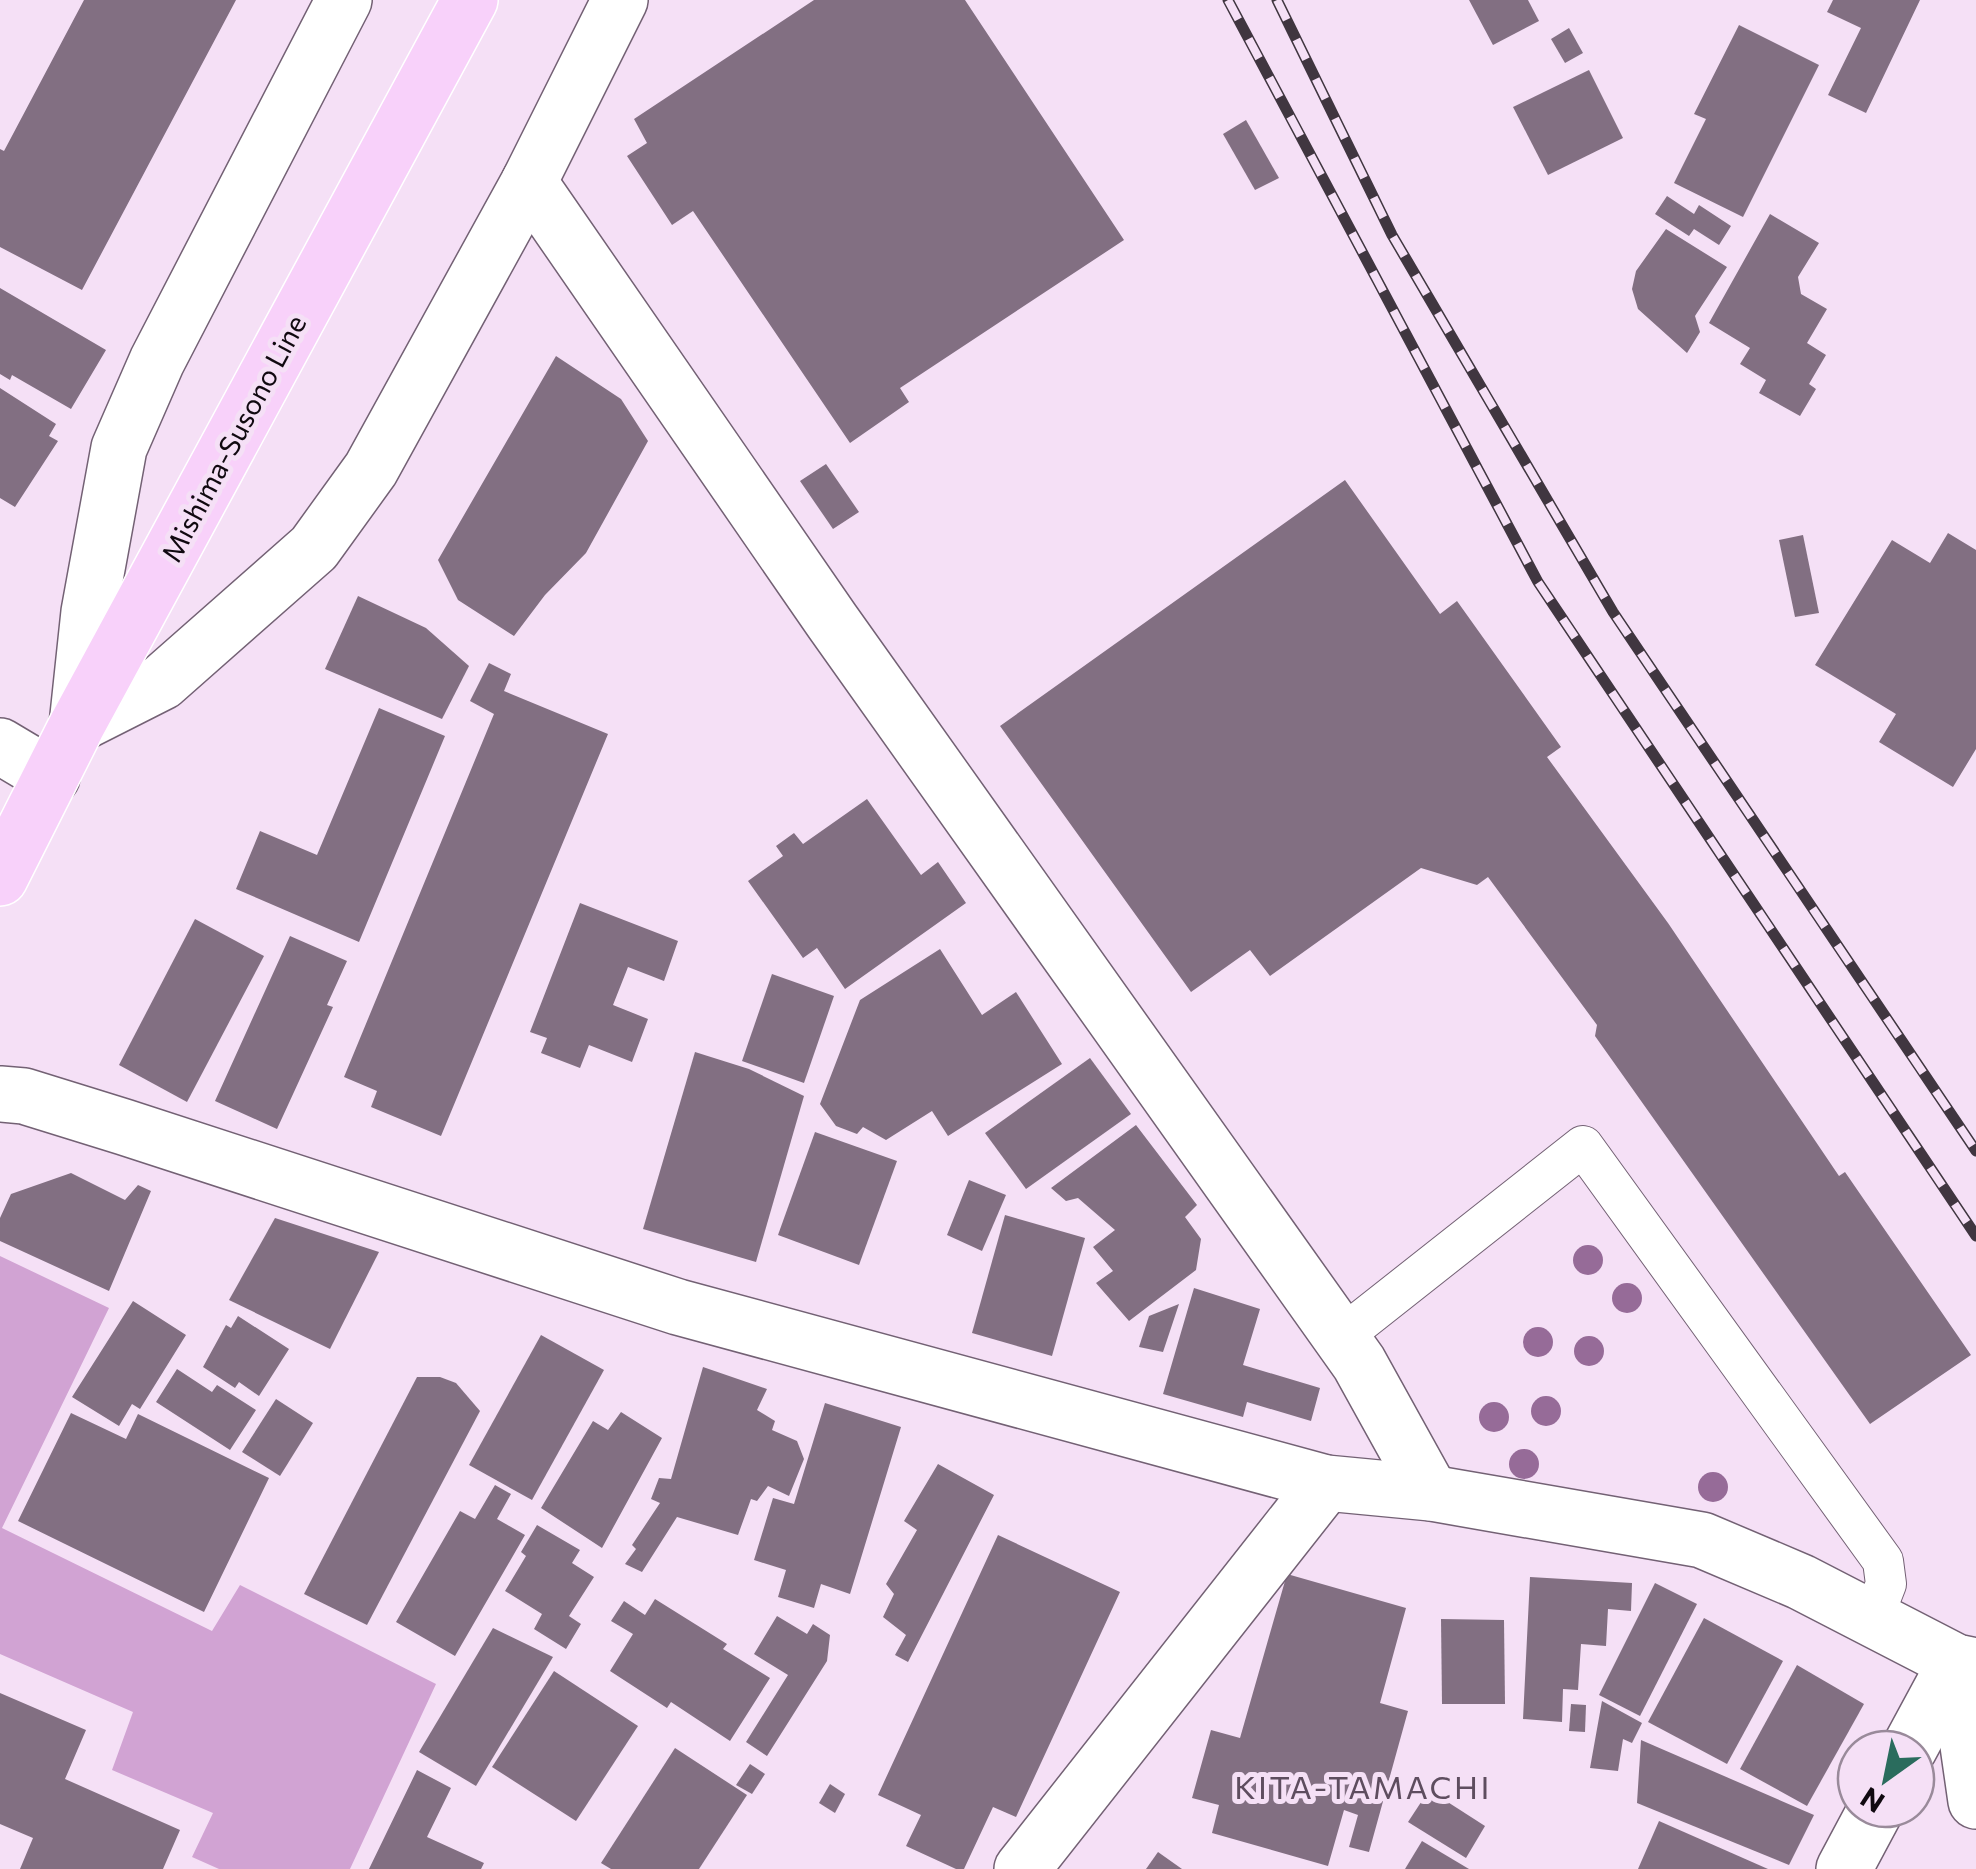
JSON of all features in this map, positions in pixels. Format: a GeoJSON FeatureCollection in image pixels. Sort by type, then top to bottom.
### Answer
{"type":"FeatureCollection","features":[{"type":"Feature","properties":{"kind":"main road","name":"Mishima-Susono Line"},"geometry":{"type":"LineString","coordinates":[[0,878],[78,725],[470,0]]}},
{"type":"Feature","properties":{"kind":"street"},"geometry":{"type":"LineString","coordinates":[[78,725],[89,612],[119,448],[156,360],[344,0]]}},
{"type":"Feature","properties":{"kind":"street"},"geometry":{"type":"LineString","coordinates":[[78,725],[162,682],[314,548],[371,469],[529,182],[620,0]]}},
{"type":"Feature","properties":{"kind":"street"},"geometry":{"type":"LineString","coordinates":[[529,182],[832,622],[1341,1338],[1431,1493]]}},
{"type":"Feature","properties":{"kind":"street"},"geometry":{"type":"LineString","coordinates":[[0,746],[52,777]]}},
{"type":"Feature","properties":{"kind":"street"},"geometry":{"type":"LineString","coordinates":[[0,1094],[24,1096],[124,1127],[714,1318],[1326,1483],[1431,1493],[1702,1540],[1801,1582],[1966,1664]]}},
{"type":"Feature","properties":{"kind":"street"},"geometry":{"type":"LineString","coordinates":[[1022,1869],[1326,1483]]}},
{"type":"Feature","properties":{"kind":"street"},"geometry":{"type":"LineString","coordinates":[[1922,1729],[1966,1664]]}},
{"type":"Feature","properties":{"kind":"street"},"geometry":{"type":"LineString","coordinates":[[1966,1664],[1976,1801]]}},
{"type":"Feature","properties":{"kind":"street"},"geometry":{"type":"LineString","coordinates":[[1844,1869],[1865,1829]]}},
{"type":"Feature","properties":{"kind":"lane"},"geometry":{"type":"LineString","coordinates":[[1341,1338],[1583,1146],[1883,1561],[1886,1584],[1872,1620]]}},
{"type":"Feature","properties":{"kind":"shaded area"},"geometry":{"type":"Polygon","coordinates":[[[0,1256],[109,1308],[2,1528],[212,1631],[240,1585],[436,1684],[350,1869],[219,1869],[192,1857],[213,1813],[112,1770],[133,1712],[0,1654],[0,1256]]]}},
{"type":"Feature","properties":{"kind":"building"},"geometry":{"type":"Polygon","coordinates":[[[84,0],[236,0],[82,290],[0,247],[0,149],[4,151],[84,0]]]}},
{"type":"Feature","properties":{"kind":"building"},"geometry":{"type":"Polygon","coordinates":[[[814,0],[965,0],[1124,240],[900,388],[909,402],[850,443],[693,211],[672,225],[627,156],[647,143],[634,119],[814,0]]]}},
{"type":"Feature","properties":{"kind":"building"},"geometry":{"type":"Polygon","coordinates":[[[1469,0],[1528,0],[1539,21],[1493,45],[1469,0]]]}},
{"type":"Feature","properties":{"kind":"building"},"geometry":{"type":"Polygon","coordinates":[[[1833,0],[1920,0],[1866,113],[1828,95],[1861,28],[1827,12],[1833,0]]]}},
{"type":"Feature","properties":{"kind":"building"},"geometry":{"type":"Polygon","coordinates":[[[1739,25],[1819,65],[1743,217],[1674,183],[1706,119],[1694,114],[1739,25]]]}},
{"type":"Feature","properties":{"kind":"building"},"geometry":{"type":"Polygon","coordinates":[[[1569,28],[1583,53],[1565,63],[1551,39],[1569,28]]]}},
{"type":"Feature","properties":{"kind":"building"},"geometry":{"type":"Polygon","coordinates":[[[1589,70],[1623,138],[1548,175],[1513,107],[1589,70]]]}},
{"type":"Feature","properties":{"kind":"building"},"geometry":{"type":"Polygon","coordinates":[[[1246,120],[1279,178],[1255,190],[1223,134],[1246,120]]]}},
{"type":"Feature","properties":{"kind":"building"},"geometry":{"type":"Polygon","coordinates":[[[1667,196],[1694,214],[1699,205],[1731,226],[1719,245],[1694,229],[1689,236],[1655,214],[1667,196]]]}},
{"type":"Feature","properties":{"kind":"building"},"geometry":{"type":"Polygon","coordinates":[[[1770,214],[1819,243],[1798,277],[1801,294],[1827,309],[1807,343],[1826,355],[1809,384],[1816,389],[1800,416],[1759,393],[1766,380],[1740,364],[1750,348],[1709,323],[1770,214]]]}},
{"type":"Feature","properties":{"kind":"building"},"geometry":{"type":"Polygon","coordinates":[[[1666,229],[1727,267],[1695,316],[1700,332],[1687,353],[1638,309],[1632,289],[1636,271],[1666,229]]]}},
{"type":"Feature","properties":{"kind":"building"},"geometry":{"type":"Polygon","coordinates":[[[0,288],[106,350],[71,409],[12,375],[10,380],[0,374],[0,288]]]}},
{"type":"Feature","properties":{"kind":"building"},"geometry":{"type":"Polygon","coordinates":[[[556,356],[621,399],[648,441],[586,553],[545,595],[514,636],[458,600],[438,560],[556,356]]]}},
{"type":"Feature","properties":{"kind":"building"},"geometry":{"type":"Polygon","coordinates":[[[0,388],[56,424],[49,436],[58,441],[15,507],[0,498],[0,388]]]}},
{"type":"Feature","properties":{"kind":"building"},"geometry":{"type":"Polygon","coordinates":[[[826,464],[859,512],[833,529],[800,481],[826,464]]]}},
{"type":"Feature","properties":{"kind":"building"},"geometry":{"type":"Polygon","coordinates":[[[1345,480],[1440,614],[1457,601],[1561,747],[1547,757],[1668,923],[1839,1176],[1845,1172],[1971,1355],[1870,1424],[1595,1036],[1597,1025],[1488,877],[1477,885],[1421,868],[1270,976],[1250,950],[1191,992],[1000,726],[1345,480]]]}},
{"type":"Feature","properties":{"kind":"building"},"geometry":{"type":"Polygon","coordinates":[[[1948,533],[1976,550],[1976,749],[1953,787],[1879,742],[1896,714],[1815,665],[1892,540],[1930,563],[1948,533]]]}},
{"type":"Feature","properties":{"kind":"building"},"geometry":{"type":"Polygon","coordinates":[[[1803,535],[1819,613],[1795,617],[1779,540],[1803,535]]]}},
{"type":"Feature","properties":{"kind":"building"},"geometry":{"type":"Polygon","coordinates":[[[358,596],[426,628],[469,666],[442,719],[325,669],[358,596]]]}},
{"type":"Feature","properties":{"kind":"building"},"geometry":{"type":"Polygon","coordinates":[[[489,663],[511,674],[504,691],[608,734],[441,1136],[371,1107],[377,1091],[344,1077],[494,714],[470,701],[489,663]]]}},
{"type":"Feature","properties":{"kind":"building"},"geometry":{"type":"Polygon","coordinates":[[[379,708],[445,736],[359,942],[236,889],[260,831],[317,855],[379,708]]]}},
{"type":"Feature","properties":{"kind":"building"},"geometry":{"type":"Polygon","coordinates":[[[867,799],[921,875],[938,862],[966,903],[845,989],[817,948],[803,958],[748,881],[783,856],[776,846],[794,833],[803,844],[867,799]]]}},
{"type":"Feature","properties":{"kind":"building"},"geometry":{"type":"Polygon","coordinates":[[[580,903],[678,941],[664,981],[628,967],[613,1005],[648,1019],[632,1062],[589,1045],[580,1068],[541,1053],[547,1038],[530,1032],[580,903]]]}},
{"type":"Feature","properties":{"kind":"building"},"geometry":{"type":"Polygon","coordinates":[[[195,919],[264,956],[187,1102],[119,1065],[195,919]]]}},
{"type":"Feature","properties":{"kind":"building"},"geometry":{"type":"Polygon","coordinates":[[[290,936],[347,961],[327,1005],[333,1007],[277,1129],[215,1101],[290,936]]]}},
{"type":"Feature","properties":{"kind":"building"},"geometry":{"type":"Polygon","coordinates":[[[940,949],[982,1015],[1016,992],[1062,1064],[948,1136],[932,1111],[886,1140],[863,1127],[857,1134],[836,1126],[820,1104],[860,1000],[940,949]]]}},
{"type":"Feature","properties":{"kind":"building"},"geometry":{"type":"Polygon","coordinates":[[[772,974],[834,996],[804,1083],[742,1061],[772,974]]]}},
{"type":"Feature","properties":{"kind":"building"},"geometry":{"type":"Polygon","coordinates":[[[695,1052],[749,1069],[804,1096],[756,1262],[643,1229],[695,1052]]]}},
{"type":"Feature","properties":{"kind":"building"},"geometry":{"type":"Polygon","coordinates":[[[1090,1058],[1131,1114],[1026,1189],[985,1133],[1090,1058]]]}},
{"type":"Feature","properties":{"kind":"building"},"geometry":{"type":"Polygon","coordinates":[[[1136,1125],[1197,1205],[1185,1217],[1201,1239],[1196,1270],[1129,1321],[1096,1283],[1113,1271],[1093,1247],[1115,1230],[1078,1198],[1066,1201],[1051,1188],[1136,1125]]]}},
{"type":"Feature","properties":{"kind":"building"},"geometry":{"type":"Polygon","coordinates":[[[815,1132],[897,1161],[859,1265],[778,1235],[815,1132]]]}},
{"type":"Feature","properties":{"kind":"building"},"geometry":{"type":"Polygon","coordinates":[[[71,1173],[125,1200],[138,1185],[151,1191],[109,1291],[0,1241],[0,1218],[11,1194],[71,1173]]]}},
{"type":"Feature","properties":{"kind":"building"},"geometry":{"type":"Polygon","coordinates":[[[969,1180],[1006,1195],[982,1251],[947,1235],[969,1180]]]}},
{"type":"Feature","properties":{"kind":"building"},"geometry":{"type":"Polygon","coordinates":[[[1005,1215],[1085,1238],[1052,1356],[972,1333],[1005,1215]]]}},
{"type":"Feature","properties":{"kind":"building"},"geometry":{"type":"Polygon","coordinates":[[[275,1218],[379,1252],[330,1349],[229,1300],[275,1218]]]}},
{"type":"Feature","properties":{"kind":"building"},"geometry":{"type":"Polygon","coordinates":[[[1194,1288],[1260,1309],[1243,1365],[1320,1388],[1311,1421],[1247,1402],[1243,1417],[1163,1394],[1194,1288]]]}},
{"type":"Feature","properties":{"kind":"building"},"geometry":{"type":"Polygon","coordinates":[[[133,1301],[186,1335],[140,1409],[132,1404],[119,1426],[72,1397],[133,1301]]]}},
{"type":"Feature","properties":{"kind":"building"},"geometry":{"type":"Polygon","coordinates":[[[1179,1304],[1163,1352],[1139,1347],[1149,1316],[1179,1304]]]}},
{"type":"Feature","properties":{"kind":"building"},"geometry":{"type":"Polygon","coordinates":[[[238,1316],[289,1349],[259,1396],[239,1382],[235,1388],[203,1367],[226,1325],[231,1328],[238,1316]]]}},
{"type":"Feature","properties":{"kind":"building"},"geometry":{"type":"Polygon","coordinates":[[[541,1335],[604,1370],[532,1500],[469,1465],[541,1335]]]}},
{"type":"Feature","properties":{"kind":"building"},"geometry":{"type":"Polygon","coordinates":[[[703,1367],[767,1389],[757,1410],[775,1421],[772,1430],[797,1441],[804,1459],[789,1496],[768,1486],[757,1501],[751,1499],[738,1535],[677,1517],[642,1572],[625,1564],[636,1549],[632,1545],[660,1503],[651,1499],[659,1478],[671,1479],[703,1367]]]}},
{"type":"Feature","properties":{"kind":"building"},"geometry":{"type":"Polygon","coordinates":[[[177,1369],[212,1392],[217,1385],[256,1410],[230,1450],[156,1402],[177,1369]]]}},
{"type":"Feature","properties":{"kind":"building"},"geometry":{"type":"Polygon","coordinates":[[[417,1377],[440,1377],[456,1383],[480,1411],[367,1625],[304,1594],[417,1377]]]}},
{"type":"Feature","properties":{"kind":"building"},"geometry":{"type":"Polygon","coordinates":[[[276,1399],[313,1423],[280,1476],[242,1452],[276,1399]]]}},
{"type":"Feature","properties":{"kind":"building"},"geometry":{"type":"Polygon","coordinates":[[[825,1403],[901,1427],[850,1594],[821,1584],[814,1608],[778,1597],[786,1570],[754,1560],[773,1498],[794,1504],[825,1403]]]}},
{"type":"Feature","properties":{"kind":"building"},"geometry":{"type":"Polygon","coordinates":[[[621,1412],[662,1438],[602,1548],[541,1508],[593,1421],[608,1430],[621,1412]]]}},
{"type":"Feature","properties":{"kind":"building"},"geometry":{"type":"Polygon","coordinates":[[[71,1413],[126,1439],[138,1414],[269,1478],[204,1612],[18,1521],[71,1413]]]}},
{"type":"Feature","properties":{"kind":"building"},"geometry":{"type":"Polygon","coordinates":[[[938,1464],[994,1495],[908,1662],[895,1655],[906,1635],[883,1617],[894,1594],[886,1584],[917,1530],[904,1521],[938,1464]]]}},
{"type":"Feature","properties":{"kind":"building"},"geometry":{"type":"Polygon","coordinates":[[[495,1485],[511,1494],[497,1519],[525,1535],[455,1656],[396,1622],[460,1511],[475,1519],[495,1485]]]}},
{"type":"Feature","properties":{"kind":"building"},"geometry":{"type":"Polygon","coordinates":[[[537,1525],[580,1550],[572,1563],[594,1577],[569,1616],[581,1624],[566,1649],[534,1629],[542,1614],[505,1591],[526,1556],[521,1552],[537,1525]]]}},
{"type":"Feature","properties":{"kind":"building"},"geometry":{"type":"Polygon","coordinates":[[[998,1535],[1120,1592],[1016,1817],[993,1807],[964,1869],[956,1869],[906,1846],[921,1815],[878,1795],[998,1535]]]}},
{"type":"Feature","properties":{"kind":"building"},"geometry":{"type":"Polygon","coordinates":[[[1287,1574],[1406,1608],[1380,1703],[1408,1711],[1369,1852],[1349,1847],[1358,1815],[1344,1810],[1328,1866],[1212,1833],[1219,1805],[1192,1798],[1211,1730],[1240,1738],[1287,1574]]]}},
{"type":"Feature","properties":{"kind":"building"},"geometry":{"type":"Polygon","coordinates":[[[1530,1577],[1632,1583],[1631,1611],[1608,1609],[1606,1646],[1581,1644],[1578,1690],[1563,1689],[1562,1722],[1523,1719],[1530,1577]]]}},
{"type":"Feature","properties":{"kind":"building"},"geometry":{"type":"Polygon","coordinates":[[[1655,1583],[1697,1604],[1640,1716],[1599,1695],[1655,1583]]]}},
{"type":"Feature","properties":{"kind":"building"},"geometry":{"type":"Polygon","coordinates":[[[655,1599],[727,1644],[723,1649],[770,1678],[730,1741],[671,1702],[667,1708],[610,1671],[633,1634],[611,1621],[624,1601],[645,1615],[655,1599]]]}},
{"type":"Feature","properties":{"kind":"building"},"geometry":{"type":"Polygon","coordinates":[[[777,1616],[807,1634],[813,1624],[830,1635],[827,1661],[767,1756],[746,1742],[788,1675],[754,1654],[777,1616]]]}},
{"type":"Feature","properties":{"kind":"building"},"geometry":{"type":"Polygon","coordinates":[[[1704,1618],[1783,1661],[1727,1764],[1648,1722],[1704,1618]]]}},
{"type":"Feature","properties":{"kind":"building"},"geometry":{"type":"Polygon","coordinates":[[[1441,1619],[1504,1620],[1505,1704],[1442,1704],[1441,1619]]]}},
{"type":"Feature","properties":{"kind":"building"},"geometry":{"type":"Polygon","coordinates":[[[493,1628],[553,1657],[476,1786],[419,1752],[493,1628]]]}},
{"type":"Feature","properties":{"kind":"building"},"geometry":{"type":"Polygon","coordinates":[[[1797,1665],[1864,1704],[1850,1729],[1836,1729],[1836,1754],[1807,1806],[1740,1769],[1797,1665]]]}},
{"type":"Feature","properties":{"kind":"building"},"geometry":{"type":"Polygon","coordinates":[[[554,1671],[638,1726],[576,1821],[492,1767],[554,1671]]]}},
{"type":"Feature","properties":{"kind":"building"},"geometry":{"type":"Polygon","coordinates":[[[0,1693],[86,1730],[65,1779],[180,1830],[163,1869],[20,1869],[33,1838],[0,1824],[0,1693]]]}},
{"type":"Feature","properties":{"kind":"building"},"geometry":{"type":"Polygon","coordinates":[[[1602,1701],[1642,1723],[1632,1743],[1623,1739],[1618,1771],[1590,1768],[1602,1701]]]}},
{"type":"Feature","properties":{"kind":"building"},"geometry":{"type":"Polygon","coordinates":[[[1571,1704],[1586,1705],[1585,1732],[1569,1731],[1571,1704]]]}},
{"type":"Feature","properties":{"kind":"building"},"geometry":{"type":"Polygon","coordinates":[[[1641,1740],[1814,1815],[1789,1865],[1637,1803],[1641,1740]]]}},
{"type":"Feature","properties":{"kind":"building"},"geometry":{"type":"Polygon","coordinates":[[[675,1748],[747,1795],[699,1869],[611,1869],[601,1863],[675,1748]]]}},
{"type":"Feature","properties":{"kind":"building"},"geometry":{"type":"Polygon","coordinates":[[[750,1764],[765,1774],[752,1794],[736,1785],[750,1764]]]}},
{"type":"Feature","properties":{"kind":"building"},"geometry":{"type":"Polygon","coordinates":[[[417,1770],[451,1788],[427,1837],[484,1863],[481,1869],[369,1869],[417,1770]]]}},
{"type":"Feature","properties":{"kind":"building"},"geometry":{"type":"Polygon","coordinates":[[[830,1784],[845,1794],[835,1813],[819,1803],[830,1784]]]}},
{"type":"Feature","properties":{"kind":"building"},"geometry":{"type":"Polygon","coordinates":[[[1429,1790],[1485,1826],[1466,1858],[1408,1822],[1429,1790]]]}},
{"type":"Feature","properties":{"kind":"building"},"geometry":{"type":"Polygon","coordinates":[[[1659,1821],[1768,1869],[1638,1869],[1659,1821]]]}},
{"type":"Feature","properties":{"kind":"building"},"geometry":{"type":"Polygon","coordinates":[[[1422,1841],[1469,1869],[1405,1869],[1422,1841]]]}},
{"type":"Feature","properties":{"kind":"building"},"geometry":{"type":"Polygon","coordinates":[[[1158,1852],[1182,1869],[1146,1869],[1158,1852]]]}},
{"type":"Feature","properties":{"kind":"railway"},"geometry":{"type":"LineString","coordinates":[[1228,0],[1538,582],[1976,1236]]}},
{"type":"Feature","properties":{"kind":"railway"},"geometry":{"type":"LineString","coordinates":[[1277,0],[1392,235],[1613,612],[1976,1151]]}},
{"type":"Feature","properties":{"kind":"district","name":"KITA-TAMACHI"},"geometry":{"type":"Point","coordinates":[1363,1786]}}]}
